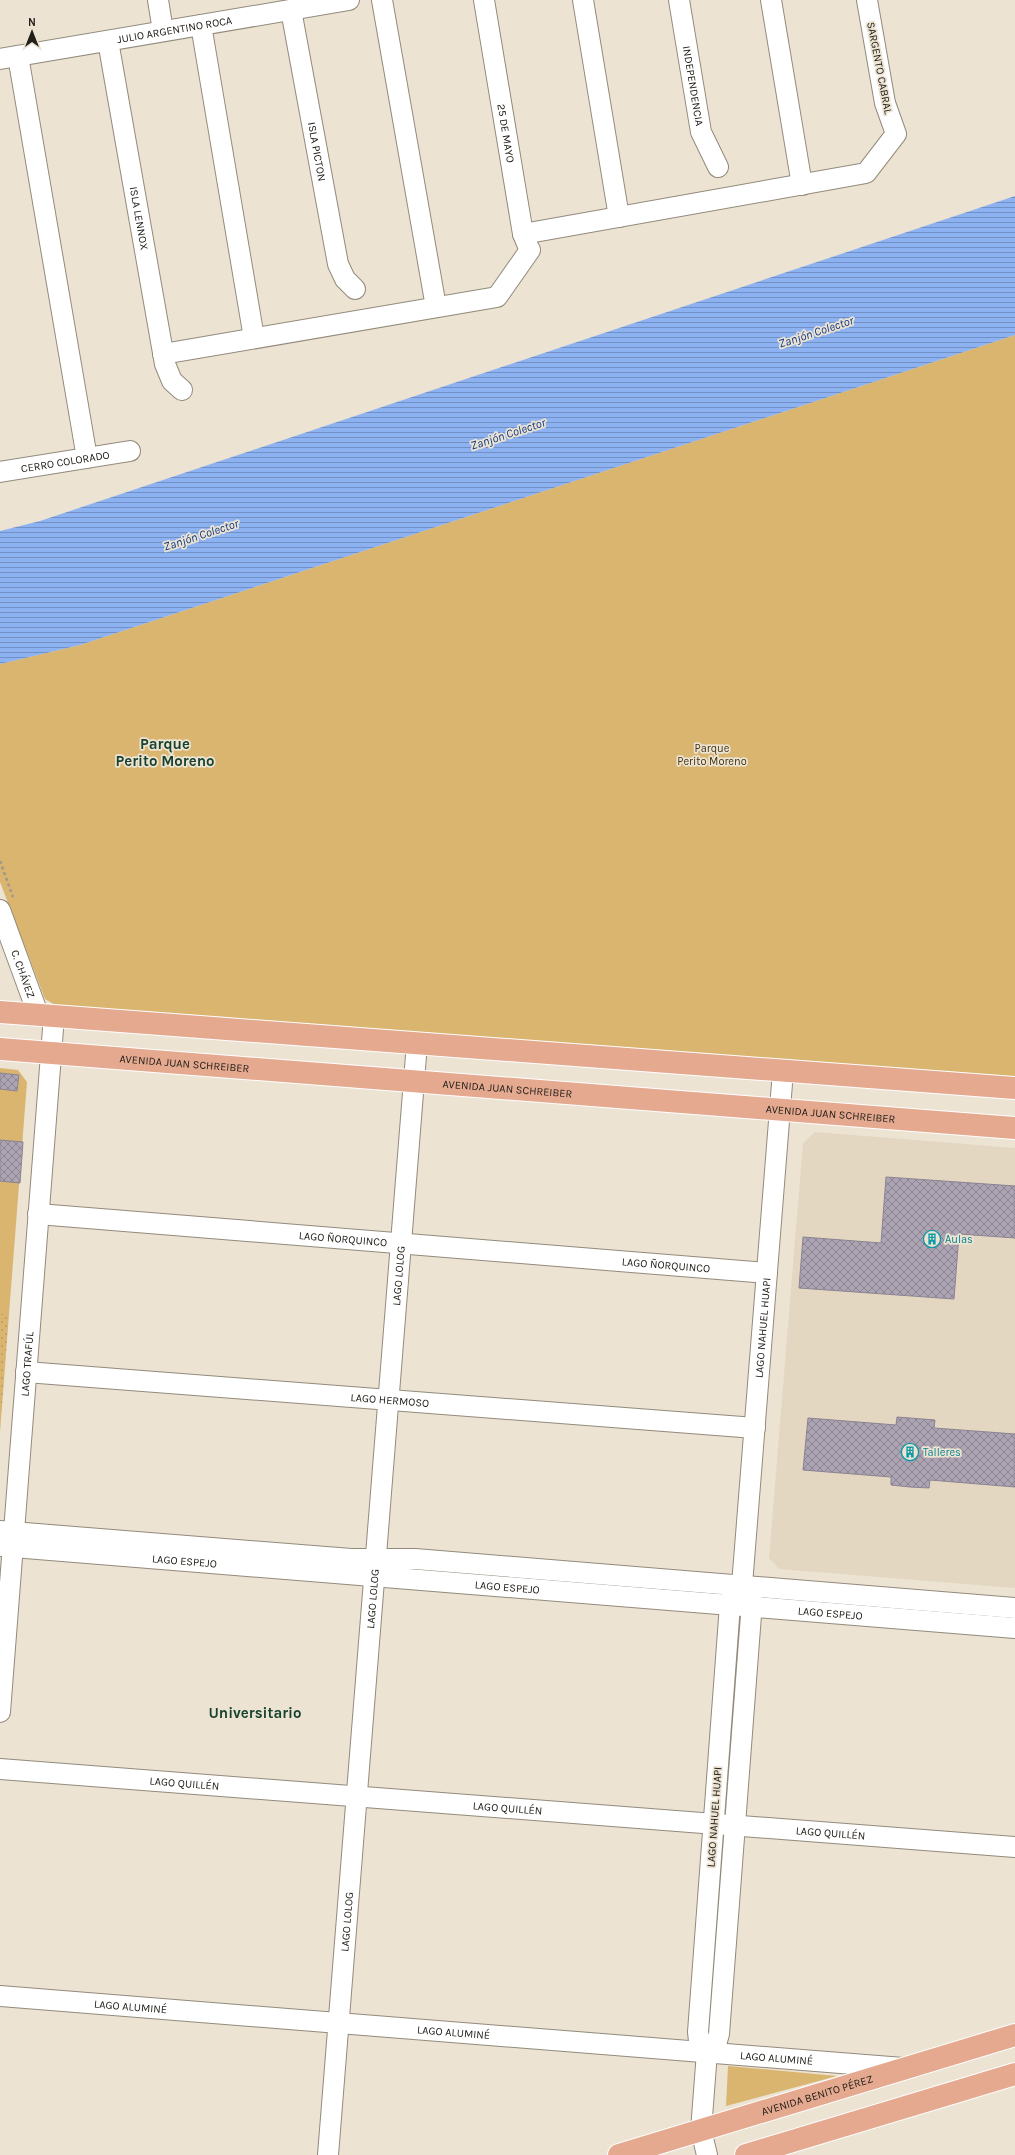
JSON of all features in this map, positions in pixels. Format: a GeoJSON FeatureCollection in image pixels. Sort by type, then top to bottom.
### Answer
{"type":"FeatureCollection","features":[{"type":"Feature","properties":{"kind":"main road"},"geometry":{"type":"LineString","coordinates":[[0,1012],[1015,1088]]}},
{"type":"Feature","properties":{"kind":"main road","name":"AVENIDA JUAN SCHREIBER"},"geometry":{"type":"LineString","coordinates":[[0,1049],[1015,1128]]}},
{"type":"Feature","properties":{"kind":"main road","name":"AVENIDA BENITO PÉREZ"},"geometry":{"type":"LineString","coordinates":[[619,2155],[1015,2036]]}},
{"type":"Feature","properties":{"kind":"main road"},"geometry":{"type":"LineString","coordinates":[[746,2155],[1015,2074]]}},
{"type":"Feature","properties":{"kind":"street"},"geometry":{"type":"LineString","coordinates":[[158,0],[163,31]]}},
{"type":"Feature","properties":{"kind":"street","name":"JULIO ARGENTINO ROCA"},"geometry":{"type":"LineString","coordinates":[[9,57],[349,0]]}},
{"type":"Feature","properties":{"kind":"street"},"geometry":{"type":"LineString","coordinates":[[382,0],[436,307]]}},
{"type":"Feature","properties":{"kind":"street","name":"25 DE MAYO"},"geometry":{"type":"LineString","coordinates":[[484,0],[531,248]]}},
{"type":"Feature","properties":{"kind":"street"},"geometry":{"type":"LineString","coordinates":[[583,0],[619,217]]}},
{"type":"Feature","properties":{"kind":"street","name":"INDEPENDENCIA"},"geometry":{"type":"LineString","coordinates":[[679,0],[701,132],[718,167]]}},
{"type":"Feature","properties":{"kind":"street"},"geometry":{"type":"LineString","coordinates":[[163,354],[497,297],[531,248],[619,217],[802,184],[771,0]]}},
{"type":"Feature","properties":{"kind":"street","name":"SARGENTO CABRAL"},"geometry":{"type":"LineString","coordinates":[[802,184],[866,173],[896,134],[884,103],[867,0]]}},
{"type":"Feature","properties":{"kind":"street","name":"ISLA PICTON"},"geometry":{"type":"LineString","coordinates":[[291,10],[338,264],[345,278],[355,289]]}},
{"type":"Feature","properties":{"kind":"street"},"geometry":{"type":"LineString","coordinates":[[201,25],[254,338]]}},
{"type":"Feature","properties":{"kind":"street","name":"ISLA LENNOX"},"geometry":{"type":"LineString","coordinates":[[108,41],[163,354],[169,376],[182,390]]}},
{"type":"Feature","properties":{"kind":"street"},"geometry":{"type":"LineString","coordinates":[[9,57],[86,458]]}},
{"type":"Feature","properties":{"kind":"street","name":"CERRO COLORADO"},"geometry":{"type":"LineString","coordinates":[[0,472],[130,451]]}},
{"type":"Feature","properties":{"kind":"street","name":"C. CHÁVEZ"},"geometry":{"type":"LineString","coordinates":[[8,907],[46,1015]]}},
{"type":"Feature","properties":{"kind":"street","name":"LAGO TRAFÚL"},"geometry":{"type":"LineString","coordinates":[[0,1712],[7,1539],[26,1372],[51,1053],[46,1015]]}},
{"type":"Feature","properties":{"kind":"street","name":"LAGO LOLOG"},"geometry":{"type":"LineString","coordinates":[[328,2155],[417,1043]]}},
{"type":"Feature","properties":{"kind":"street","name":"LAGO NAHUEL HUAPI"},"geometry":{"type":"LineString","coordinates":[[742,1586],[783,1071]]}},
{"type":"Feature","properties":{"kind":"street","name":"LAGO ÑORQUINCO"},"geometry":{"type":"LineString","coordinates":[[38,1214],[767,1274]]}},
{"type":"Feature","properties":{"kind":"street","name":"LAGO HERMOSO"},"geometry":{"type":"LineString","coordinates":[[26,1372],[755,1428]]}},
{"type":"Feature","properties":{"kind":"street","name":"LAGO ESPEJO"},"geometry":{"type":"LineString","coordinates":[[7,1539],[375,1567],[730,1605],[1015,1628]]}},
{"type":"Feature","properties":{"kind":"street","name":"LAGO ESPEJO"},"geometry":{"type":"LineString","coordinates":[[375,1567],[415,1559],[1015,1608]]}},
{"type":"Feature","properties":{"kind":"street","name":"LAGO NAHUEL HUAPI"},"geometry":{"type":"LineString","coordinates":[[742,1586],[751,1591],[752,1607],[719,2034],[717,2041],[707,2052],[699,2041],[698,2032],[713,1824],[730,1605],[733,1590],[742,1586]]}},
{"type":"Feature","properties":{"kind":"street","name":"LAGO QUILLÉN"},"geometry":{"type":"LineString","coordinates":[[0,1769],[1015,1847]]}},
{"type":"Feature","properties":{"kind":"street","name":"LAGO ALUMINÉ"},"geometry":{"type":"LineString","coordinates":[[0,1996],[907,2068]]}},
{"type":"Feature","properties":{"kind":"street"},"geometry":{"type":"LineString","coordinates":[[707,2052],[702,2130],[707,2155]]}},
{"type":"Feature","properties":{"kind":"path"},"geometry":{"type":"LineString","coordinates":[[0,862],[8,907]]}},
{"type":"Feature","properties":{"kind":"shaded area"},"geometry":{"type":"Polygon","coordinates":[[[815,1132],[1015,1148],[1015,1588],[779,1569],[769,1558],[803,1143],[815,1132]]]}},
{"type":"Feature","properties":{"kind":"green space","name":"Parque Perito Moreno"},"geometry":{"type":"Polygon","coordinates":[[[1015,335],[1015,1081],[57,1006],[45,999],[0,882],[0,664],[80,645],[1015,335]]]}},
{"type":"Feature","properties":{"kind":"green space"},"geometry":{"type":"Polygon","coordinates":[[[0,1068],[18,1070],[27,1082],[9,1314],[0,1314],[0,1068]]]}},
{"type":"Feature","properties":{"kind":"green space"},"geometry":{"type":"Polygon","coordinates":[[[0,1314],[9,1314],[0,1432],[0,1314]]]}},
{"type":"Feature","properties":{"kind":"green space"},"geometry":{"type":"Polygon","coordinates":[[[728,2066],[837,2076],[726,2106],[728,2066]]]}},
{"type":"Feature","properties":{"kind":"water","name":"Zanjón Colector"},"geometry":{"type":"Polygon","coordinates":[[[1015,196],[1015,335],[80,645],[0,664],[0,531],[40,521],[1015,196]]]}},
{"type":"Feature","properties":{"kind":"building"},"geometry":{"type":"Polygon","coordinates":[[[0,1073],[19,1075],[17,1091],[0,1089],[0,1073]]]}},
{"type":"Feature","properties":{"kind":"building"},"geometry":{"type":"Polygon","coordinates":[[[0,1140],[23,1142],[20,1183],[0,1181],[0,1140]]]}},
{"type":"Feature","properties":{"kind":"building","name":"Aulas"},"geometry":{"type":"Polygon","coordinates":[[[886,1177],[1015,1186],[1015,1238],[959,1234],[954,1299],[799,1288],[803,1237],[881,1243],[886,1177]]]}},
{"type":"Feature","properties":{"kind":"building","name":"Talleres"},"geometry":{"type":"Polygon","coordinates":[[[897,1417],[935,1420],[934,1428],[1015,1434],[1015,1487],[930,1480],[929,1488],[910,1487],[891,1485],[891,1477],[803,1470],[808,1418],[896,1425],[897,1417]]]}},
{"type":"Feature","properties":{"kind":"place","name":"Aulas"},"geometry":{"type":"Point","coordinates":[932,1239]}},
{"type":"Feature","properties":{"kind":"place","name":"Talleres"},"geometry":{"type":"Point","coordinates":[910,1452]}},
{"type":"Feature","properties":{"kind":"district","name":"Parque Perito Moreno"},"geometry":{"type":"Point","coordinates":[165,752]}},
{"type":"Feature","properties":{"kind":"district","name":"Universitario"},"geometry":{"type":"Point","coordinates":[255,1713]}}]}
